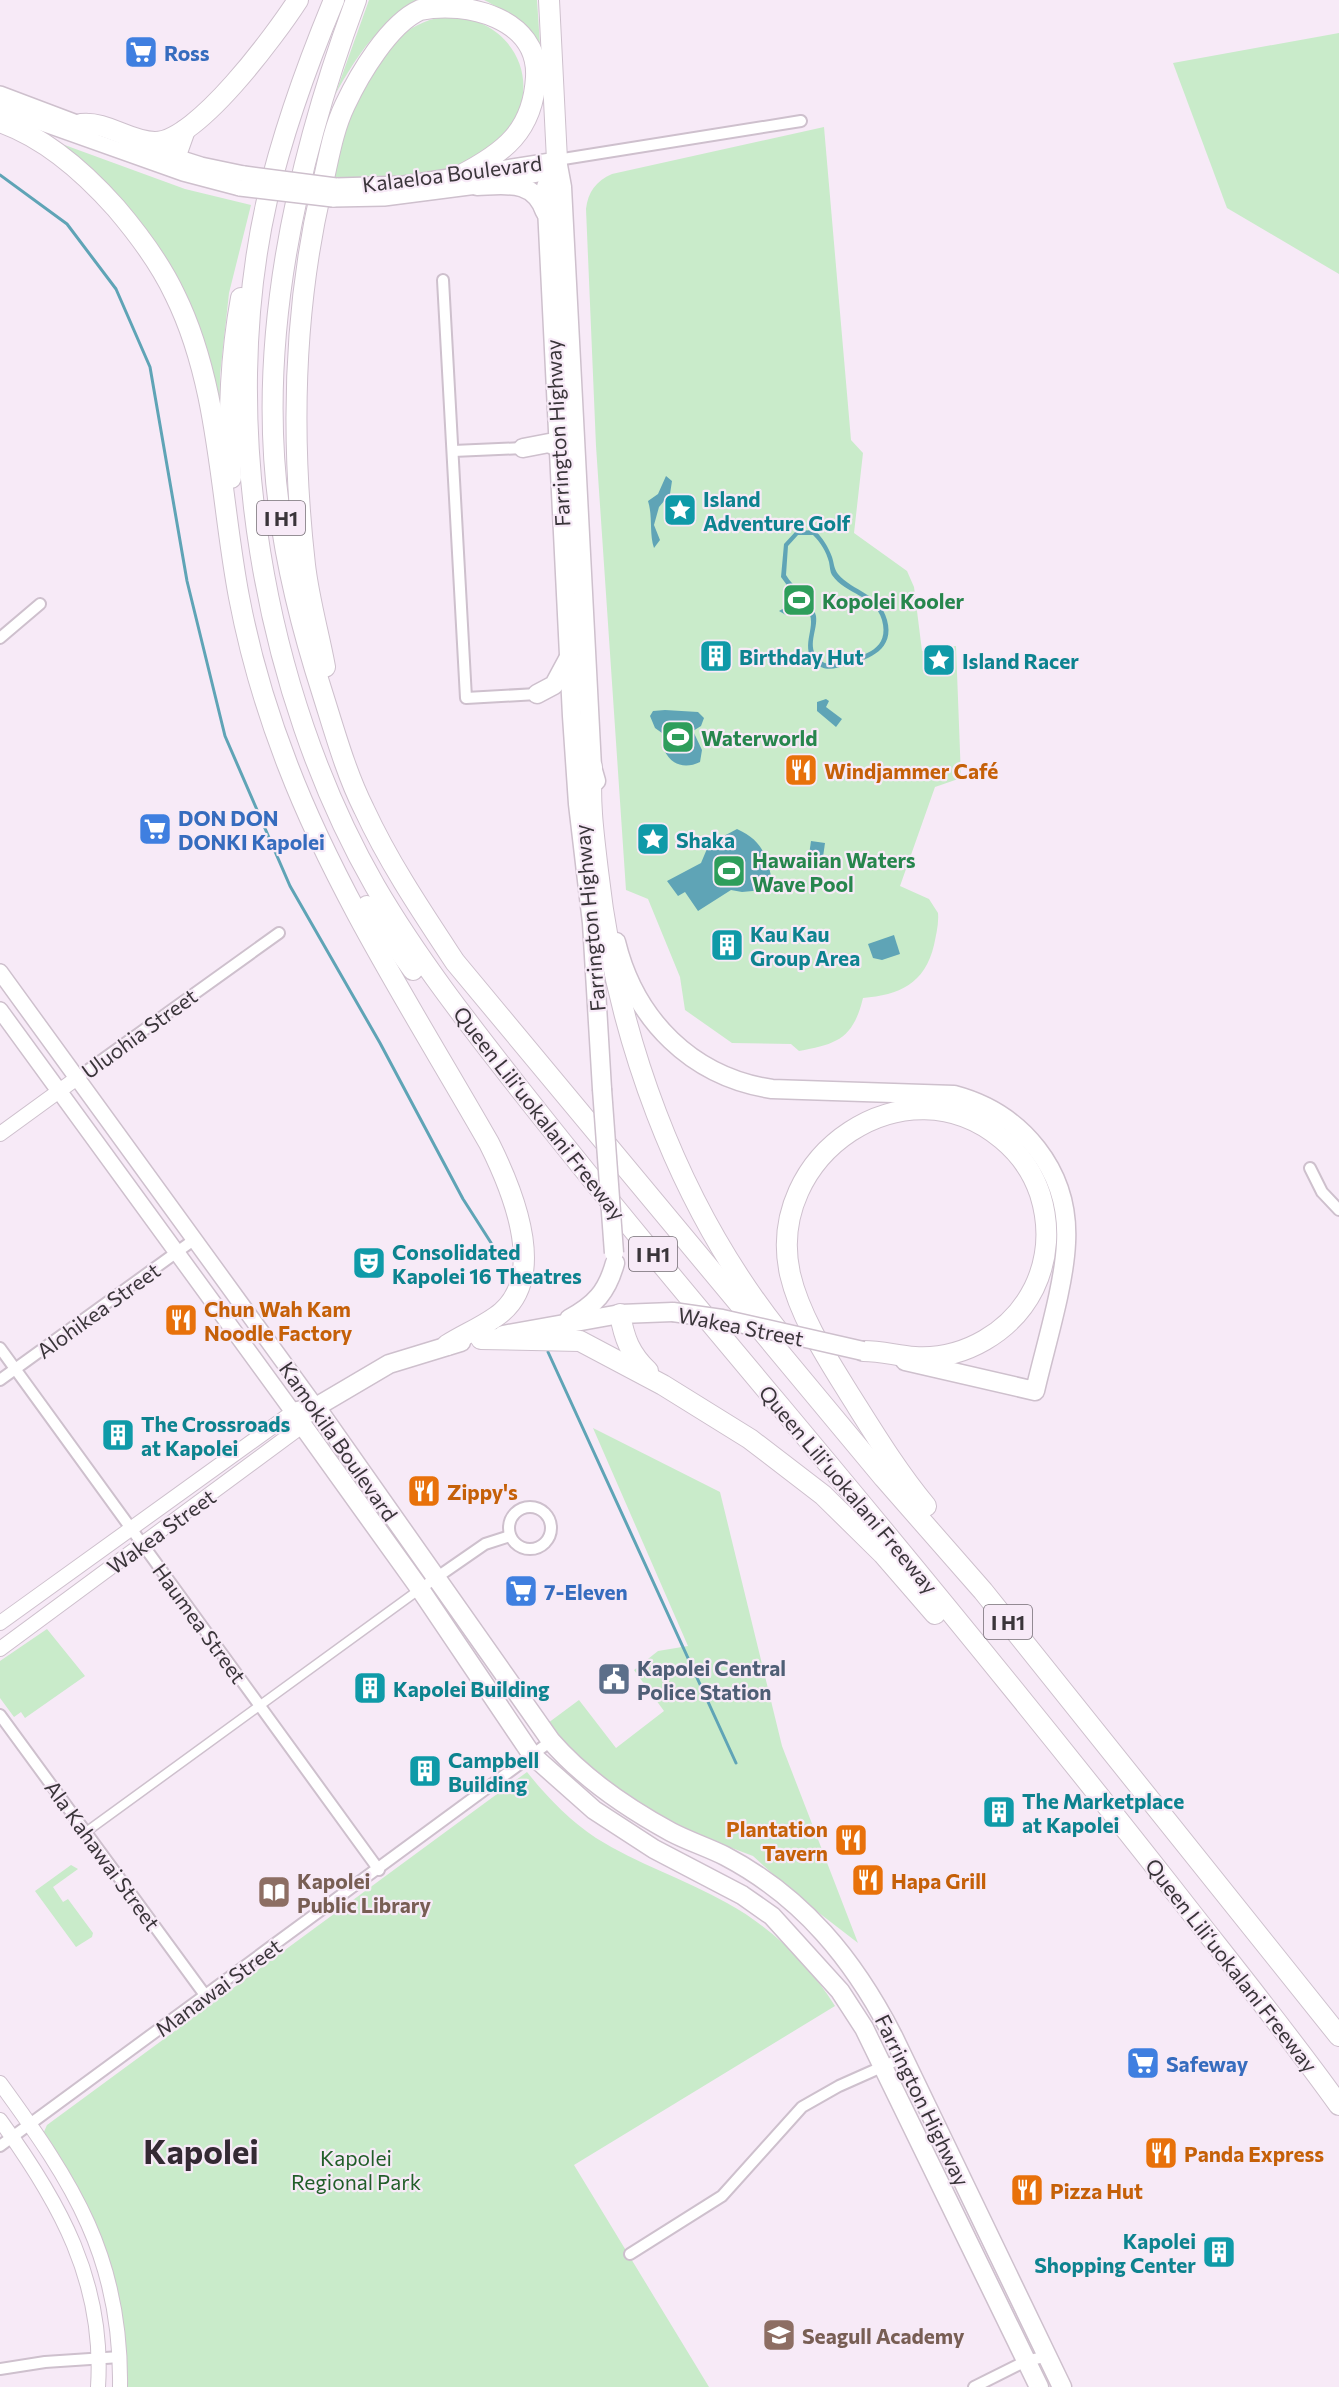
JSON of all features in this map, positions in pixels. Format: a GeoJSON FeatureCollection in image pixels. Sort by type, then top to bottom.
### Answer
{"type":"FeatureCollection","features":[{"type":"Feature","properties":{"kind":"highway"},"geometry":{"type":"LineString","coordinates":[[81,124],[94,123],[145,142],[170,139],[216,102],[253,61],[298,0]]}},
{"type":"Feature","properties":{"kind":"highway","name":"Queen Liliʻuokalani Freeway"},"geometry":{"type":"LineString","coordinates":[[334,0],[293,109],[266,206],[249,336],[250,472],[260,559],[297,706],[322,776],[345,828],[404,933],[455,1007],[582,1169],[885,1531],[1103,1798],[1255,1992],[1339,2105]]}},
{"type":"Feature","properties":{"kind":"highway","name":"Queen Liliʻuokalani Freeway"},"geometry":{"type":"LineString","coordinates":[[356,0],[324,88],[288,235],[275,362],[274,421],[278,505],[289,567],[308,648],[340,750],[363,808],[399,876],[454,962],[884,1478],[983,1591],[1332,2022],[1339,2036]]}},
{"type":"Feature","properties":{"kind":"highway"},"geometry":{"type":"LineString","coordinates":[[549,0],[557,160]]}},
{"type":"Feature","properties":{"kind":"highway"},"geometry":{"type":"LineString","coordinates":[[340,750],[305,567],[300,496],[297,356],[304,284],[318,207],[344,106],[377,51],[403,21],[421,9],[442,3],[475,5],[500,15],[525,37],[536,70],[530,110],[516,136],[498,153],[459,176]]}},
{"type":"Feature","properties":{"kind":"highway"},"geometry":{"type":"LineString","coordinates":[[0,122],[20,129],[70,163],[97,187],[141,237],[176,295],[198,354],[208,390],[239,598],[273,726],[307,813],[345,892],[489,1143],[517,1207],[522,1272],[514,1296],[502,1312],[447,1345]]}},
{"type":"Feature","properties":{"kind":"highway"},"geometry":{"type":"LineString","coordinates":[[175,158],[185,129]]}},
{"type":"Feature","properties":{"kind":"highway"},"geometry":{"type":"LineString","coordinates":[[239,598],[230,448],[234,338],[252,242],[266,206]]}},
{"type":"Feature","properties":{"kind":"highway"},"geometry":{"type":"LineString","coordinates":[[273,726],[354,886],[377,921],[519,1101],[582,1169]]}},
{"type":"Feature","properties":{"kind":"highway"},"geometry":{"type":"LineString","coordinates":[[592,767],[590,786],[596,855],[610,961],[632,1041],[657,1113],[697,1201],[745,1283],[810,1370],[884,1478]]}},
{"type":"Feature","properties":{"kind":"highway"},"geometry":{"type":"LineString","coordinates":[[863,1351],[886,1351],[927,1358],[970,1348],[1006,1325],[1033,1290],[1042,1267],[1046,1241],[1046,1219],[1039,1191],[1017,1153],[983,1126],[950,1113],[914,1109],[871,1120],[838,1140],[812,1167],[794,1205],[787,1246],[790,1273],[798,1299],[828,1359],[902,1477],[1034,1638],[1127,1771]]}},
{"type":"Feature","properties":{"kind":"highway"},"geometry":{"type":"LineString","coordinates":[[620,1314],[623,1336],[628,1348],[663,1385]]}},
{"type":"Feature","properties":{"kind":"highway"},"geometry":{"type":"LineString","coordinates":[[481,1339],[580,1341],[663,1385],[750,1439],[806,1481],[854,1523],[923,1599],[1089,1801],[1172,1888]]}},
{"type":"Feature","properties":{"kind":"main road","name":"Kalaeloa Boulevard"},"geometry":{"type":"LineString","coordinates":[[0,94],[242,181]]}},
{"type":"Feature","properties":{"kind":"main road","name":"Kalaeloa Boulevard"},"geometry":{"type":"LineString","coordinates":[[0,108],[183,173],[335,192],[394,197],[477,186],[543,173],[557,160]]}},
{"type":"Feature","properties":{"kind":"main road","name":"Kalaeloa Boulevard"},"geometry":{"type":"LineString","coordinates":[[335,192],[404,184],[557,160]]}},
{"type":"Feature","properties":{"kind":"main road","name":"Farrington Highway"},"geometry":{"type":"LineString","coordinates":[[540,445],[556,408],[546,187],[557,160]]}},
{"type":"Feature","properties":{"kind":"main road","name":"Farrington Highway"},"geometry":{"type":"LineString","coordinates":[[557,160],[562,187],[569,656],[578,804],[592,923],[614,1258],[620,1314]]}},
{"type":"Feature","properties":{"kind":"main road"},"geometry":{"type":"LineString","coordinates":[[477,186],[524,187],[535,192],[542,202],[547,218]]}},
{"type":"Feature","properties":{"kind":"main road"},"geometry":{"type":"LineString","coordinates":[[540,445],[569,456],[567,472],[544,455],[540,445]]}},
{"type":"Feature","properties":{"kind":"main road","name":"Farrington Highway"},"geometry":{"type":"LineString","coordinates":[[567,472],[592,767],[596,783],[609,908],[625,970],[643,1005],[662,1032],[691,1059],[734,1081],[772,1089],[954,1095],[993,1109],[1016,1125],[1036,1146],[1058,1185],[1066,1229],[1064,1259],[1035,1392]]}},
{"type":"Feature","properties":{"kind":"main road"},"geometry":{"type":"LineString","coordinates":[[537,694],[554,686],[569,656]]}},
{"type":"Feature","properties":{"kind":"main road"},"geometry":{"type":"LineString","coordinates":[[537,694],[555,700],[573,716]]}},
{"type":"Feature","properties":{"kind":"main road","name":"Kamokila Boulevard"},"geometry":{"type":"LineString","coordinates":[[0,972],[316,1407],[551,1741],[574,1768],[603,1789],[671,1832],[726,1857]]}},
{"type":"Feature","properties":{"kind":"main road","name":"Kamokila Boulevard"},"geometry":{"type":"LineString","coordinates":[[0,1010],[420,1590],[532,1755],[594,1810],[654,1849],[710,1879]]}},
{"type":"Feature","properties":{"kind":"main road"},"geometry":{"type":"LineString","coordinates":[[560,1323],[584,1311],[601,1296],[614,1258]]}},
{"type":"Feature","properties":{"kind":"main road","name":"Wakea Street"},"geometry":{"type":"LineString","coordinates":[[297,1419],[389,1364],[447,1345],[620,1314],[673,1312],[722,1319],[1035,1392]]}},
{"type":"Feature","properties":{"kind":"main road","name":"Farrington Highway"},"geometry":{"type":"LineString","coordinates":[[726,1857],[799,1908],[842,1952],[881,2012],[1062,2387]]}},
{"type":"Feature","properties":{"kind":"main road","name":"Farrington Highway"},"geometry":{"type":"LineString","coordinates":[[710,1879],[742,1895],[772,1916],[805,1950],[851,2006],[1039,2387]]}},
{"type":"Feature","properties":{"kind":"street"},"geometry":{"type":"LineString","coordinates":[[557,160],[801,121]]}},
{"type":"Feature","properties":{"kind":"street"},"geometry":{"type":"LineString","coordinates":[[443,280],[466,698],[537,694]]}},
{"type":"Feature","properties":{"kind":"street"},"geometry":{"type":"LineString","coordinates":[[453,451],[540,445]]}},
{"type":"Feature","properties":{"kind":"street"},"geometry":{"type":"LineString","coordinates":[[0,638],[40,604]]}},
{"type":"Feature","properties":{"kind":"street","name":"Uluohia Street"},"geometry":{"type":"LineString","coordinates":[[0,1134],[279,933]]}},
{"type":"Feature","properties":{"kind":"street"},"geometry":{"type":"LineString","coordinates":[[1310,1168],[1322,1192],[1339,1210]]}},
{"type":"Feature","properties":{"kind":"street","name":"Alohikea Street"},"geometry":{"type":"LineString","coordinates":[[0,1380],[195,1239]]}},
{"type":"Feature","properties":{"kind":"street","name":"Haumea Street"},"geometry":{"type":"LineString","coordinates":[[0,1348],[379,1870]]}},
{"type":"Feature","properties":{"kind":"street","name":"Wakea Street"},"geometry":{"type":"LineString","coordinates":[[0,1623],[131,1528],[297,1419]]}},
{"type":"Feature","properties":{"kind":"street","name":"Wakea Street"},"geometry":{"type":"LineString","coordinates":[[0,1649],[143,1545],[297,1419]]}},
{"type":"Feature","properties":{"kind":"street"},"geometry":{"type":"LineString","coordinates":[[528,1506],[541,1509],[549,1519],[550,1532],[538,1547],[531,1549],[519,1546],[510,1536],[510,1520],[521,1508],[528,1506]]}},
{"type":"Feature","properties":{"kind":"street"},"geometry":{"type":"LineString","coordinates":[[86,1832],[436,1578],[485,1544],[510,1536]]}},
{"type":"Feature","properties":{"kind":"street","name":"Ala Kahawai Street"},"geometry":{"type":"LineString","coordinates":[[0,1715],[205,1995]]}},
{"type":"Feature","properties":{"kind":"street","name":"Manawai Street"},"geometry":{"type":"LineString","coordinates":[[0,2146],[379,1870],[551,1741]]}},
{"type":"Feature","properties":{"kind":"street"},"geometry":{"type":"LineString","coordinates":[[630,2254],[722,2196],[751,2166],[778,2130],[802,2106],[839,2086],[902,2058]]}},
{"type":"Feature","properties":{"kind":"street"},"geometry":{"type":"LineString","coordinates":[[0,2083],[31,2125],[76,2195],[97,2240],[116,2313],[120,2387]]}},
{"type":"Feature","properties":{"kind":"street"},"geometry":{"type":"LineString","coordinates":[[0,2120],[57,2204],[78,2253],[91,2302],[98,2359],[98,2387]]}},
{"type":"Feature","properties":{"kind":"street"},"geometry":{"type":"LineString","coordinates":[[974,2387],[1026,2361],[1048,2356]]}},
{"type":"Feature","properties":{"kind":"street"},"geometry":{"type":"LineString","coordinates":[[0,2369],[45,2362],[120,2357]]}},
{"type":"Feature","properties":{"kind":"green space"},"geometry":{"type":"Polygon","coordinates":[[[369,0],[420,0],[392,19],[370,41],[335,95],[369,0]]]}},
{"type":"Feature","properties":{"kind":"green space"},"geometry":{"type":"Polygon","coordinates":[[[484,0],[537,0],[542,75],[522,31],[507,15],[484,0]]]}},
{"type":"Feature","properties":{"kind":"green space"},"geometry":{"type":"Polygon","coordinates":[[[442,17],[467,19],[488,27],[504,40],[516,56],[523,76],[523,97],[516,118],[502,139],[485,157],[447,172],[396,180],[330,183],[353,108],[379,59],[396,40],[417,25],[442,17]]]}},
{"type":"Feature","properties":{"kind":"green space"},"geometry":{"type":"Polygon","coordinates":[[[1339,33],[1339,274],[1227,208],[1173,63],[1339,33]]]}},
{"type":"Feature","properties":{"kind":"green space"},"geometry":{"type":"Polygon","coordinates":[[[824,127],[851,440],[863,453],[854,533],[907,571],[914,587],[922,651],[956,646],[961,778],[935,787],[900,886],[929,899],[938,913],[934,945],[924,969],[909,985],[899,990],[863,998],[854,1023],[842,1037],[824,1046],[799,1051],[791,1044],[732,1043],[685,1010],[680,977],[648,899],[626,890],[596,446],[586,209],[594,188],[601,180],[612,174],[824,127]]]}},
{"type":"Feature","properties":{"kind":"green space"},"geometry":{"type":"Polygon","coordinates":[[[40,136],[185,189],[251,205],[229,293],[220,375],[219,427],[171,280],[40,136]]]}},
{"type":"Feature","properties":{"kind":"green space"},"geometry":{"type":"Polygon","coordinates":[[[593,1428],[720,1492],[782,1746],[858,1943],[797,1896],[753,1856],[700,1836],[641,1805],[601,1778],[573,1753],[548,1723],[579,1700],[616,1748],[664,1711],[634,1670],[658,1651],[688,1646],[593,1428]]]}},
{"type":"Feature","properties":{"kind":"green space"},"geometry":{"type":"Polygon","coordinates":[[[47,1629],[85,1676],[25,1718],[21,1712],[14,1717],[0,1698],[0,1661],[47,1629]]]}},
{"type":"Feature","properties":{"kind":"green space","name":"Kapolei Regional Park"},"geometry":{"type":"Polygon","coordinates":[[[527,1772],[559,1808],[596,1838],[628,1856],[711,1894],[759,1923],[801,1961],[835,2006],[574,2165],[709,2387],[123,2387],[117,2309],[43,2134],[47,2125],[527,1772]]]}},
{"type":"Feature","properties":{"kind":"green space"},"geometry":{"type":"Polygon","coordinates":[[[71,1865],[78,1869],[53,1887],[63,1902],[68,1899],[93,1933],[92,1937],[76,1947],[35,1891],[71,1865]]]}},
{"type":"Feature","properties":{"kind":"water"},"geometry":{"type":"Polygon","coordinates":[[[666,476],[672,481],[670,494],[659,507],[654,525],[660,540],[654,548],[648,501],[658,494],[666,476]]]}},
{"type":"Feature","properties":{"kind":"water","name":"Kopolei Kooler"},"geometry":{"type":"Polygon","coordinates":[[[815,530],[829,549],[838,574],[872,598],[884,611],[889,630],[887,638],[879,651],[872,656],[856,663],[830,669],[822,668],[814,662],[808,649],[811,622],[807,609],[797,609],[786,615],[779,611],[791,604],[794,595],[781,577],[784,544],[796,531],[815,530]],[[798,535],[788,546],[786,575],[807,600],[816,616],[813,644],[815,654],[825,663],[834,664],[874,649],[879,644],[884,630],[882,620],[873,605],[838,582],[832,575],[825,551],[813,535],[798,535]]]}},
{"type":"Feature","properties":{"kind":"water"},"geometry":{"type":"Polygon","coordinates":[[[826,699],[829,701],[826,707],[842,719],[836,727],[817,711],[817,702],[826,699]]]}},
{"type":"Feature","properties":{"kind":"water","name":"Waterworld"},"geometry":{"type":"Polygon","coordinates":[[[653,711],[698,712],[704,718],[701,726],[693,731],[702,750],[700,762],[692,765],[678,764],[667,756],[662,742],[662,733],[655,728],[650,716],[653,711]]]}},
{"type":"Feature","properties":{"kind":"water","name":"Hawaiian Waters Wave Pool"},"geometry":{"type":"Polygon","coordinates":[[[737,829],[752,838],[762,850],[772,882],[763,890],[742,892],[731,890],[698,911],[685,892],[678,896],[667,881],[701,863],[709,844],[737,829]]]}},
{"type":"Feature","properties":{"kind":"water"},"geometry":{"type":"Polygon","coordinates":[[[811,841],[825,843],[822,864],[808,862],[811,841]]]}},
{"type":"Feature","properties":{"kind":"water"},"geometry":{"type":"Polygon","coordinates":[[[894,935],[900,954],[882,960],[873,958],[868,944],[894,935]]]}},
{"type":"Feature","properties":{"kind":"waterway"},"geometry":{"type":"LineString","coordinates":[[0,175],[67,224],[116,289],[150,367],[187,581],[225,736],[290,886],[380,1043],[463,1199],[495,1249]]}},
{"type":"Feature","properties":{"kind":"waterway"},"geometry":{"type":"LineString","coordinates":[[548,1352],[736,1763]]}},
{"type":"Feature","properties":{"kind":"place","name":"Ross"},"geometry":{"type":"Point","coordinates":[141,52]}},
{"type":"Feature","properties":{"kind":"place","name":"Island Adventure Golf"},"geometry":{"type":"Point","coordinates":[680,510]}},
{"type":"Feature","properties":{"kind":"place","name":"Kopolei Kooler"},"geometry":{"type":"Point","coordinates":[799,600]}},
{"type":"Feature","properties":{"kind":"place","name":"Birthday Hut"},"geometry":{"type":"Point","coordinates":[716,656]}},
{"type":"Feature","properties":{"kind":"place","name":"Island Racer"},"geometry":{"type":"Point","coordinates":[939,660]}},
{"type":"Feature","properties":{"kind":"place","name":"Waterworld"},"geometry":{"type":"Point","coordinates":[678,737]}},
{"type":"Feature","properties":{"kind":"place","name":"Windjammer Café"},"geometry":{"type":"Point","coordinates":[801,770]}},
{"type":"Feature","properties":{"kind":"place","name":"DON DON DONKI Kapolei"},"geometry":{"type":"Point","coordinates":[155,829]}},
{"type":"Feature","properties":{"kind":"place","name":"Shaka"},"geometry":{"type":"Point","coordinates":[653,839]}},
{"type":"Feature","properties":{"kind":"place","name":"Hawaiian Waters Wave Pool"},"geometry":{"type":"Point","coordinates":[729,871]}},
{"type":"Feature","properties":{"kind":"place","name":"Kau Kau Group Area"},"geometry":{"type":"Point","coordinates":[727,945]}},
{"type":"Feature","properties":{"kind":"place","name":"Consolidated Kapolei 16 Theatres"},"geometry":{"type":"Point","coordinates":[369,1263]}},
{"type":"Feature","properties":{"kind":"place","name":"Chun Wah Kam Noodle Factory"},"geometry":{"type":"Point","coordinates":[181,1320]}},
{"type":"Feature","properties":{"kind":"place","name":"The Crossroads at Kapolei"},"geometry":{"type":"Point","coordinates":[118,1435]}},
{"type":"Feature","properties":{"kind":"place","name":"Zippy's"},"geometry":{"type":"Point","coordinates":[424,1491]}},
{"type":"Feature","properties":{"kind":"place","name":"7-Eleven"},"geometry":{"type":"Point","coordinates":[521,1591]}},
{"type":"Feature","properties":{"kind":"place","name":"Kapolei Central Police Station"},"geometry":{"type":"Point","coordinates":[614,1679]}},
{"type":"Feature","properties":{"kind":"place","name":"Kapolei Building"},"geometry":{"type":"Point","coordinates":[370,1688]}},
{"type":"Feature","properties":{"kind":"place","name":"Campbell Building"},"geometry":{"type":"Point","coordinates":[425,1771]}},
{"type":"Feature","properties":{"kind":"place","name":"The Marketplace at Kapolei"},"geometry":{"type":"Point","coordinates":[999,1812]}},
{"type":"Feature","properties":{"kind":"place","name":"Plantation Tavern"},"geometry":{"type":"Point","coordinates":[851,1840]}},
{"type":"Feature","properties":{"kind":"place","name":"Hapa Grill"},"geometry":{"type":"Point","coordinates":[868,1880]}},
{"type":"Feature","properties":{"kind":"place","name":"Kapolei Public Library"},"geometry":{"type":"Point","coordinates":[274,1892]}},
{"type":"Feature","properties":{"kind":"place","name":"Safeway"},"geometry":{"type":"Point","coordinates":[1143,2063]}},
{"type":"Feature","properties":{"kind":"place","name":"Panda Express"},"geometry":{"type":"Point","coordinates":[1161,2153]}},
{"type":"Feature","properties":{"kind":"place","name":"Pizza Hut"},"geometry":{"type":"Point","coordinates":[1027,2190]}},
{"type":"Feature","properties":{"kind":"place","name":"Kapolei Shopping Center"},"geometry":{"type":"Point","coordinates":[1219,2252]}},
{"type":"Feature","properties":{"kind":"place","name":"Seagull Academy"},"geometry":{"type":"Point","coordinates":[779,2335]}},
{"type":"Feature","properties":{"kind":"district","name":"Kapolei"},"geometry":{"type":"Point","coordinates":[201,2150]}}]}
